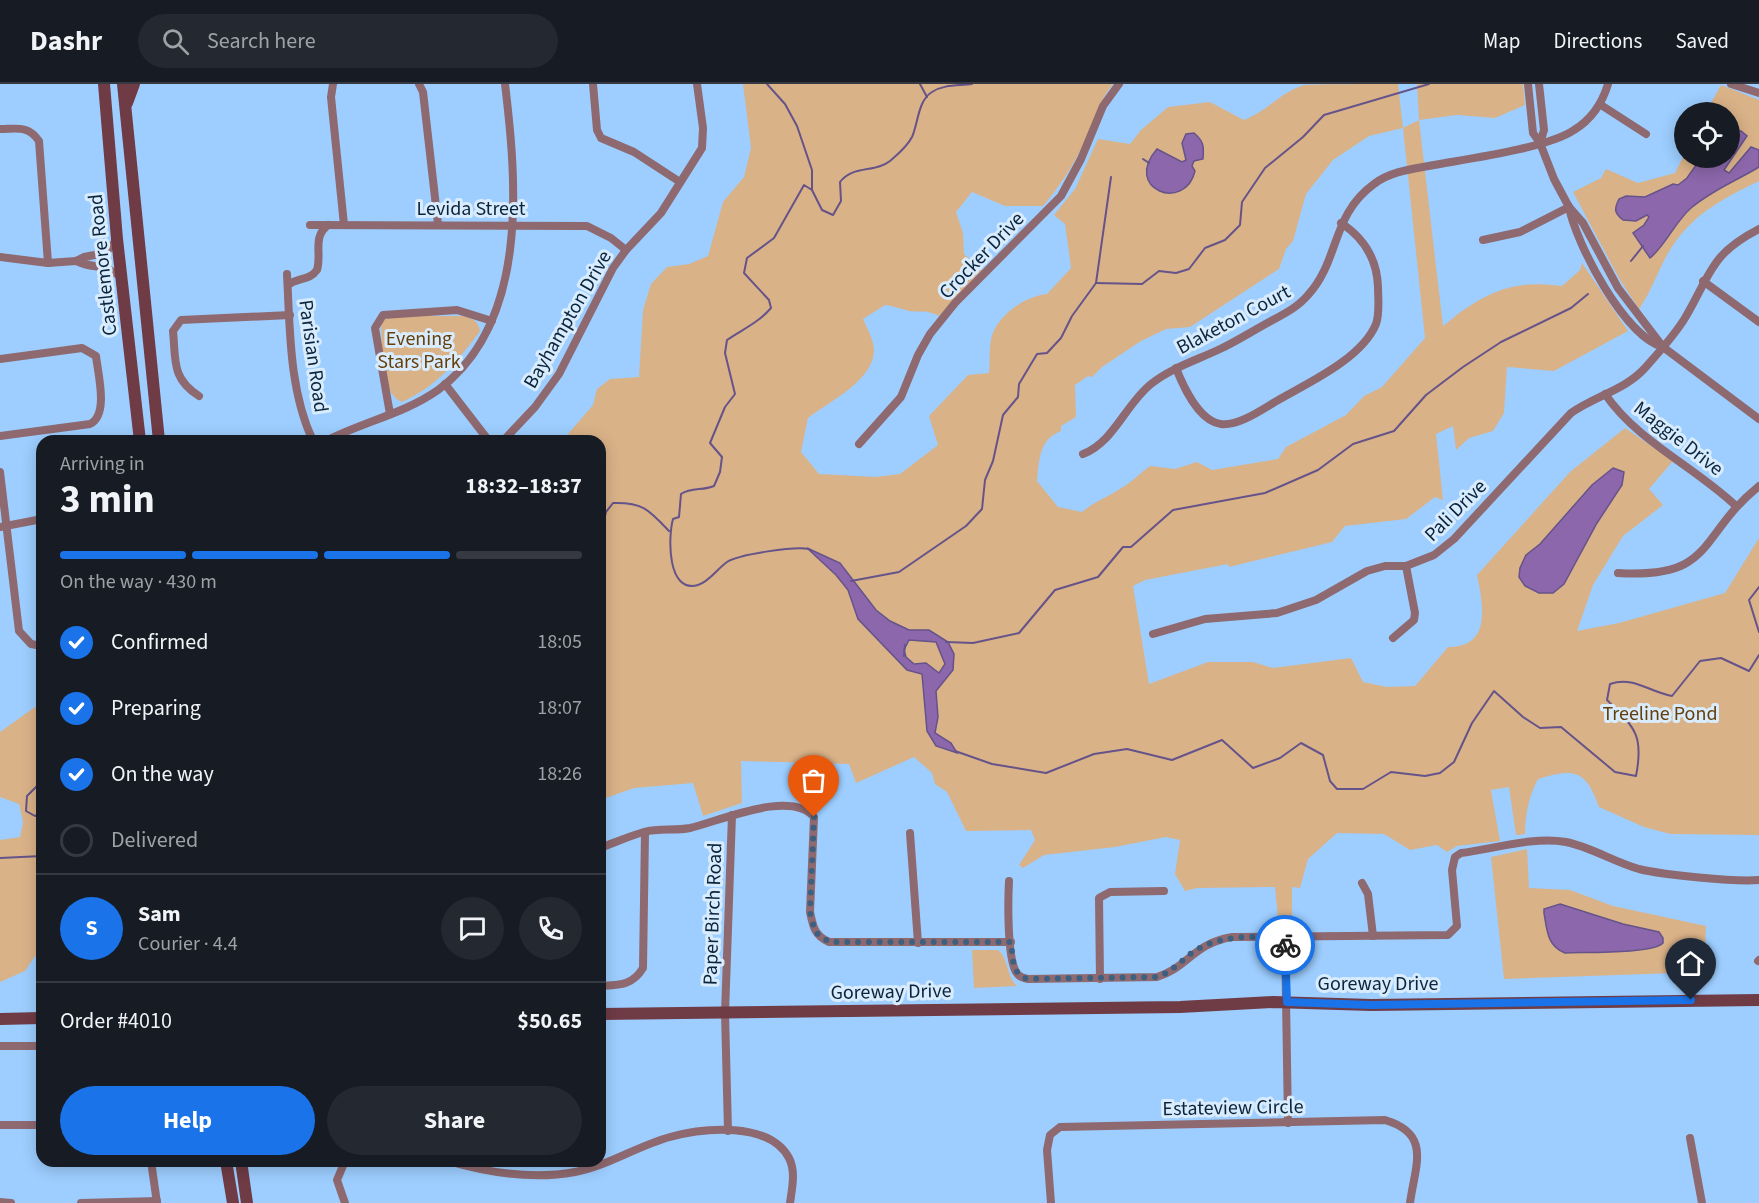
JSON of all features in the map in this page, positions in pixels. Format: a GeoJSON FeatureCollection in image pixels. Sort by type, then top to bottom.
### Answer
{"type":"FeatureCollection","features":[{"type":"Feature","properties":{"kind":"street","name":"Castlemore Road"},"geometry":{"type":"LineString","coordinates":[[123,84],[158,435]]}},
{"type":"Feature","properties":{"kind":"street"},"geometry":{"type":"LineString","coordinates":[[125,110],[134,84]]}},
{"type":"Feature","properties":{"kind":"street"},"geometry":{"type":"LineString","coordinates":[[333,84],[331,97],[344,225]]}},
{"type":"Feature","properties":{"kind":"street"},"geometry":{"type":"LineString","coordinates":[[419,84],[423,92],[438,224]]}},
{"type":"Feature","properties":{"kind":"street"},"geometry":{"type":"LineString","coordinates":[[337,435],[417,402],[445,384],[472,357],[492,321],[507,265],[513,225],[505,84]]}},
{"type":"Feature","properties":{"kind":"street"},"geometry":{"type":"LineString","coordinates":[[593,84],[597,130],[601,138],[634,152],[680,182]]}},
{"type":"Feature","properties":{"kind":"street","name":"Bayhampton Drive"},"geometry":{"type":"LineString","coordinates":[[509,435],[535,407],[559,374],[613,268],[626,250],[661,213],[702,148],[703,128],[697,84]]}},
{"type":"Feature","properties":{"kind":"street","name":"Crocker Drive"},"geometry":{"type":"LineString","coordinates":[[859,444],[901,397],[918,355],[948,311],[1061,196],[1081,159],[1103,106],[1119,84]]}},
{"type":"Feature","properties":{"kind":"street"},"geometry":{"type":"LineString","coordinates":[[1528,84],[1533,133],[1540,142],[1550,170],[1569,207],[1583,223],[1624,297],[1663,348],[1759,419]]}},
{"type":"Feature","properties":{"kind":"street"},"geometry":{"type":"LineString","coordinates":[[1539,84],[1544,130],[1540,142]]}},
{"type":"Feature","properties":{"kind":"street"},"geometry":{"type":"LineString","coordinates":[[1608,84],[1601,105],[1646,134]]}},
{"type":"Feature","properties":{"kind":"street"},"geometry":{"type":"LineString","coordinates":[[1731,84],[1759,93]]}},
{"type":"Feature","properties":{"kind":"street","name":"Castlemore Road"},"geometry":{"type":"LineString","coordinates":[[104,88],[117,239],[139,435]]}},
{"type":"Feature","properties":{"kind":"street","name":"Blaketon Court"},"geometry":{"type":"LineString","coordinates":[[1083,454],[1104,442],[1127,408],[1152,383],[1176,368],[1220,349],[1301,302],[1314,287],[1330,260],[1341,223],[1367,189],[1388,176],[1571,133],[1601,105]]}},
{"type":"Feature","properties":{"kind":"street"},"geometry":{"type":"LineString","coordinates":[[0,129],[25,128],[32,131],[39,141],[48,263]]}},
{"type":"Feature","properties":{"kind":"street"},"geometry":{"type":"LineString","coordinates":[[1484,240],[1521,232],[1569,207]]}},
{"type":"Feature","properties":{"kind":"street"},"geometry":{"type":"LineString","coordinates":[[1176,368],[1206,417],[1222,424],[1236,422],[1264,408],[1324,375],[1346,358],[1364,341],[1377,322],[1378,277],[1370,251],[1341,223]]}},
{"type":"Feature","properties":{"kind":"street","name":"Levida Street"},"geometry":{"type":"LineString","coordinates":[[310,225],[587,226],[611,238],[626,250]]}},
{"type":"Feature","properties":{"kind":"street"},"geometry":{"type":"LineString","coordinates":[[288,285],[294,281],[307,279],[317,270],[320,234],[328,225]]}},
{"type":"Feature","properties":{"kind":"street","name":"Pali Drive"},"geometry":{"type":"LineString","coordinates":[[1153,634],[1205,620],[1277,613],[1316,600],[1367,571],[1385,566],[1406,566],[1434,555],[1448,545],[1563,421],[1581,406],[1634,378],[1663,348],[1685,316],[1703,281],[1724,251],[1759,229]]}},
{"type":"Feature","properties":{"kind":"street"},"geometry":{"type":"LineString","coordinates":[[0,257],[48,263],[76,261],[105,253],[117,239]]}},
{"type":"Feature","properties":{"kind":"street"},"geometry":{"type":"LineString","coordinates":[[76,261],[87,266],[106,266],[121,277]]}},
{"type":"Feature","properties":{"kind":"street","name":"Parisian Road"},"geometry":{"type":"LineString","coordinates":[[288,274],[298,397],[311,435]]}},
{"type":"Feature","properties":{"kind":"street"},"geometry":{"type":"LineString","coordinates":[[1703,281],[1759,322]]}},
{"type":"Feature","properties":{"kind":"street"},"geometry":{"type":"LineString","coordinates":[[390,414],[375,328],[383,315],[457,310],[492,321]]}},
{"type":"Feature","properties":{"kind":"street"},"geometry":{"type":"LineString","coordinates":[[199,396],[185,387],[177,375],[173,330],[181,320],[290,315]]}},
{"type":"Feature","properties":{"kind":"street"},"geometry":{"type":"LineString","coordinates":[[0,359],[82,348],[90,351],[96,356],[101,413],[96,421],[90,424],[0,436]]}},
{"type":"Feature","properties":{"kind":"street"},"geometry":{"type":"LineString","coordinates":[[445,384],[484,435]]}},
{"type":"Feature","properties":{"kind":"street","name":"Maggie Drive"},"geometry":{"type":"LineString","coordinates":[[1605,394],[1625,420],[1716,487],[1736,506]]}},
{"type":"Feature","properties":{"kind":"street"},"geometry":{"type":"LineString","coordinates":[[0,472],[3,526],[19,631],[31,645],[36,645]]}},
{"type":"Feature","properties":{"kind":"street"},"geometry":{"type":"LineString","coordinates":[[1618,573],[1660,574],[1685,565],[1708,546],[1736,506],[1759,486]]}},
{"type":"Feature","properties":{"kind":"street"},"geometry":{"type":"LineString","coordinates":[[3,526],[36,520]]}},
{"type":"Feature","properties":{"kind":"street"},"geometry":{"type":"LineString","coordinates":[[1394,638],[1414,620],[1415,613],[1406,566]]}},
{"type":"Feature","properties":{"kind":"street"},"geometry":{"type":"LineString","coordinates":[[606,846],[645,832],[693,827],[755,809],[800,807],[808,810],[814,817],[810,912],[813,926],[821,939],[829,942],[1011,942]]}},
{"type":"Feature","properties":{"kind":"street","name":"Paper Birch Road"},"geometry":{"type":"LineString","coordinates":[[728,1131],[725,1013],[732,815]]}},
{"type":"Feature","properties":{"kind":"street"},"geometry":{"type":"LineString","coordinates":[[606,986],[628,984],[638,976],[643,968],[645,832]]}},
{"type":"Feature","properties":{"kind":"street"},"geometry":{"type":"LineString","coordinates":[[910,832],[918,943]]}},
{"type":"Feature","properties":{"kind":"street"},"geometry":{"type":"LineString","coordinates":[[1009,881],[1014,967],[1021,977],[1100,979],[1163,975],[1201,947],[1225,939],[1442,935],[1454,932],[1457,918],[1452,870],[1455,857],[1461,853],[1530,842],[1554,840],[1576,844],[1640,869],[1759,880]]}},
{"type":"Feature","properties":{"kind":"street"},"geometry":{"type":"LineString","coordinates":[[1362,883],[1368,894],[1373,936]]}},
{"type":"Feature","properties":{"kind":"street"},"geometry":{"type":"LineString","coordinates":[[1100,979],[1099,898],[1110,892],[1164,891]]}},
{"type":"Feature","properties":{"kind":"street"},"geometry":{"type":"LineString","coordinates":[[1285,937],[1288,1123]]}},
{"type":"Feature","properties":{"kind":"street","name":"Goreway Drive"},"geometry":{"type":"LineString","coordinates":[[606,1014],[1180,1007],[1287,1002],[1371,1005],[1759,1000]]}},
{"type":"Feature","properties":{"kind":"street"},"geometry":{"type":"LineString","coordinates":[[0,1019],[36,1018]]}},
{"type":"Feature","properties":{"kind":"street"},"geometry":{"type":"LineString","coordinates":[[0,1046],[36,1046]]}},
{"type":"Feature","properties":{"kind":"street","name":"Estateview Circle"},"geometry":{"type":"LineString","coordinates":[[1051,1203],[1047,1150],[1050,1135],[1060,1127],[1385,1120],[1401,1125],[1413,1134],[1417,1146],[1410,1203]]}},
{"type":"Feature","properties":{"kind":"street"},"geometry":{"type":"LineString","coordinates":[[0,1125],[36,1125]]}},
{"type":"Feature","properties":{"kind":"street"},"geometry":{"type":"LineString","coordinates":[[606,1162],[669,1137],[728,1131],[761,1135],[777,1143],[789,1158],[793,1174],[790,1203]]}},
{"type":"Feature","properties":{"kind":"street"},"geometry":{"type":"LineString","coordinates":[[1689,1138],[1702,1203]]}},
{"type":"Feature","properties":{"kind":"street"},"geometry":{"type":"LineString","coordinates":[[81,1203],[157,1202],[152,1167]]}},
{"type":"Feature","properties":{"kind":"street"},"geometry":{"type":"LineString","coordinates":[[227,1167],[232,1203]]}},
{"type":"Feature","properties":{"kind":"street"},"geometry":{"type":"LineString","coordinates":[[242,1167],[247,1203]]}},
{"type":"Feature","properties":{"kind":"street"},"geometry":{"type":"LineString","coordinates":[[342,1167],[337,1180],[345,1203]]}},
{"type":"Feature","properties":{"kind":"street"},"geometry":{"type":"LineString","coordinates":[[475,1167],[502,1173],[557,1174],[576,1172],[591,1167]]}},
{"type":"Feature","properties":{"kind":"street"},"geometry":{"type":"LineString","coordinates":[[0,1202],[11,1203]]}},
{"type":"Feature","properties":{"kind":"green space","name":"Treeline Pond"},"geometry":{"type":"Polygon","coordinates":[[[743,84],[1113,84],[1100,105],[1075,160],[1043,206],[1005,206],[972,192],[956,212],[963,233],[964,254],[982,270],[939,316],[885,305],[863,319],[874,350],[867,371],[849,389],[808,418],[801,452],[819,474],[876,477],[900,474],[938,445],[929,416],[968,375],[989,373],[991,339],[1005,315],[1021,303],[1047,294],[1071,268],[1065,224],[1054,215],[1075,189],[1098,139],[1130,144],[1141,130],[1168,107],[1210,102],[1244,120],[1260,112],[1288,92],[1304,85],[1398,84],[1403,128],[1419,120],[1443,326],[1477,301],[1500,290],[1535,284],[1562,286],[1580,270],[1582,263],[1628,331],[1554,371],[1507,367],[1504,413],[1493,431],[1469,438],[1456,450],[1453,426],[1436,434],[1443,500],[1435,497],[1406,519],[1345,526],[1332,542],[1229,567],[1228,564],[1145,580],[1133,586],[1149,684],[1208,662],[1253,662],[1273,668],[1351,658],[1363,682],[1387,687],[1415,686],[1448,647],[1462,645],[1472,640],[1478,632],[1482,611],[1477,575],[1570,472],[1625,428],[1673,461],[1649,489],[1663,505],[1623,536],[1593,585],[1577,631],[1619,623],[1725,593],[1759,538],[1759,835],[1670,834],[1644,827],[1599,807],[1589,786],[1578,775],[1562,773],[1551,775],[1538,779],[1535,785],[1528,806],[1525,834],[1516,835],[1509,787],[1491,790],[1500,841],[1457,846],[1447,852],[1437,845],[1410,850],[1384,834],[1337,833],[1308,859],[1300,888],[1292,887],[1292,929],[1279,929],[1275,887],[1197,888],[1185,891],[1175,874],[1180,840],[1166,837],[1115,847],[1044,855],[1023,868],[1019,865],[1035,840],[1031,830],[966,831],[947,792],[935,784],[932,773],[914,757],[856,783],[849,764],[741,761],[742,803],[703,816],[693,783],[634,788],[606,798],[606,435],[567,435],[593,405],[597,389],[610,379],[639,377],[643,310],[651,284],[667,267],[689,264],[708,256],[723,202],[744,177],[751,148],[743,84]],[[1403,128],[1369,136],[1333,160],[1306,194],[1293,241],[1286,249],[1279,269],[1190,327],[1166,329],[1141,341],[1102,367],[1092,377],[1088,376],[1075,385],[1076,417],[1061,426],[1061,431],[1048,439],[1044,445],[1037,481],[1058,507],[1082,512],[1126,485],[1150,466],[1175,469],[1197,462],[1212,470],[1278,459],[1286,447],[1346,415],[1364,396],[1382,387],[1425,338],[1403,128]]]}},
{"type":"Feature","properties":{"kind":"green space"},"geometry":{"type":"Polygon","coordinates":[[[1417,84],[1523,84],[1525,105],[1495,118],[1457,115],[1419,120],[1417,84]]]}},
{"type":"Feature","properties":{"kind":"green space"},"geometry":{"type":"Polygon","coordinates":[[[1721,85],[1759,100],[1759,181],[1719,202],[1695,219],[1667,255],[1639,309],[1620,280],[1573,192],[1601,178],[1606,169],[1638,183],[1675,173],[1678,168],[1740,168],[1740,102],[1712,102],[1721,85]]]}},
{"type":"Feature","properties":{"kind":"green space","name":"Evening Stars Park"},"geometry":{"type":"Polygon","coordinates":[[[392,316],[463,316],[475,320],[480,331],[446,372],[426,389],[402,402],[390,390],[384,369],[381,326],[383,320],[392,316]]]}},
{"type":"Feature","properties":{"kind":"green space"},"geometry":{"type":"Polygon","coordinates":[[[36,706],[36,955],[25,971],[0,982],[0,840],[20,837],[23,822],[19,804],[0,797],[0,732],[36,706]]]}},
{"type":"Feature","properties":{"kind":"green space"},"geometry":{"type":"Polygon","coordinates":[[[1527,849],[1529,888],[1570,890],[1613,906],[1706,926],[1704,972],[1504,979],[1491,857],[1527,849]]]}},
{"type":"Feature","properties":{"kind":"green space"},"geometry":{"type":"Polygon","coordinates":[[[972,950],[998,950],[1017,986],[974,988],[972,950]]]}},
{"type":"Feature","properties":{"kind":"shaded area"},"geometry":{"type":"Polygon","coordinates":[[[1740,131],[1747,136],[1740,146],[1740,131]]]}},
{"type":"Feature","properties":{"kind":"shaded area"},"geometry":{"type":"Polygon","coordinates":[[[1194,133],[1203,144],[1203,159],[1194,161],[1192,166],[1195,171],[1189,184],[1180,191],[1169,193],[1159,191],[1151,185],[1147,175],[1148,163],[1157,149],[1182,162],[1186,160],[1182,143],[1186,134],[1194,133]]]}},
{"type":"Feature","properties":{"kind":"shaded area"},"geometry":{"type":"Polygon","coordinates":[[[1751,147],[1759,150],[1759,167],[1691,208],[1650,258],[1633,233],[1644,225],[1649,217],[1647,215],[1636,221],[1623,220],[1616,211],[1619,199],[1626,196],[1645,197],[1673,184],[1678,185],[1694,168],[1725,168],[1724,170],[1729,173],[1733,168],[1740,168],[1740,160],[1751,147]]]}},
{"type":"Feature","properties":{"kind":"shaded area"},"geometry":{"type":"Polygon","coordinates":[[[1613,468],[1624,472],[1622,485],[1597,523],[1564,584],[1553,593],[1539,593],[1525,586],[1519,577],[1526,555],[1540,544],[1592,485],[1613,468]]]}},
{"type":"Feature","properties":{"kind":"shaded area"},"geometry":{"type":"Polygon","coordinates":[[[807,548],[840,563],[876,610],[890,621],[909,630],[929,630],[948,642],[954,654],[953,670],[936,691],[938,717],[935,733],[951,743],[957,753],[936,746],[927,731],[922,674],[907,670],[858,619],[848,590],[836,575],[807,548]],[[909,640],[904,650],[906,657],[914,664],[926,663],[939,673],[945,664],[936,642],[909,640]]]}},
{"type":"Feature","properties":{"kind":"shaded area"},"geometry":{"type":"Polygon","coordinates":[[[1560,904],[1623,924],[1659,932],[1663,943],[1657,947],[1632,951],[1565,953],[1551,942],[1544,913],[1544,909],[1560,904]]]}},
{"type":"Feature","properties":{"kind":"waterway"},"geometry":{"type":"LineString","coordinates":[[767,84],[785,104],[797,126],[812,170],[812,190],[822,210],[833,215],[841,201],[840,182],[851,173],[884,165],[902,150],[912,137],[921,106],[927,96],[941,88],[972,84]]}},
{"type":"Feature","properties":{"kind":"waterway"},"geometry":{"type":"LineString","coordinates":[[920,84],[927,97]]}},
{"type":"Feature","properties":{"kind":"waterway"},"geometry":{"type":"LineString","coordinates":[[1096,283],[1142,284],[1159,271],[1176,273],[1189,269],[1205,248],[1225,240],[1240,225],[1242,202],[1265,168],[1303,137],[1324,115],[1429,84]]}},
{"type":"Feature","properties":{"kind":"waterway"},"geometry":{"type":"LineString","coordinates":[[1143,159],[1149,163]]}},
{"type":"Feature","properties":{"kind":"waterway"},"geometry":{"type":"LineString","coordinates":[[851,581],[899,572],[966,526],[982,509],[985,480],[993,461],[1003,415],[1018,397],[1019,384],[1037,354],[1047,353],[1061,338],[1072,316],[1096,283],[1111,177]]}},
{"type":"Feature","properties":{"kind":"waterway"},"geometry":{"type":"LineString","coordinates":[[809,549],[768,551],[743,556],[727,562],[702,583],[688,585],[680,581],[675,573],[670,538],[673,519],[679,517],[681,494],[689,490],[714,486],[720,472],[722,457],[710,443],[725,407],[735,394],[725,353],[727,340],[756,322],[771,308],[769,300],[744,273],[747,258],[774,238],[804,185],[812,190]]}},
{"type":"Feature","properties":{"kind":"waterway"},"geometry":{"type":"LineString","coordinates":[[1631,261],[1643,246]]}},
{"type":"Feature","properties":{"kind":"waterway"},"geometry":{"type":"LineString","coordinates":[[946,642],[973,643],[1019,633],[1055,590],[1098,577],[1123,547],[1131,547],[1173,510],[1265,493],[1318,470],[1353,444],[1394,431],[1426,395],[1463,367],[1501,342],[1571,308],[1588,294]]}},
{"type":"Feature","properties":{"kind":"waterway"},"geometry":{"type":"LineString","coordinates":[[606,512],[613,503],[639,506],[669,531]]}},
{"type":"Feature","properties":{"kind":"waterway"},"geometry":{"type":"LineString","coordinates":[[1759,587],[1749,600],[1759,632]]}},
{"type":"Feature","properties":{"kind":"waterway"},"geometry":{"type":"LineString","coordinates":[[904,656],[905,645]]}},
{"type":"Feature","properties":{"kind":"waterway"},"geometry":{"type":"LineString","coordinates":[[955,751],[992,764],[1046,773],[1094,754],[1127,749],[1172,760],[1222,740],[1253,768],[1280,758],[1301,743],[1323,755],[1330,781],[1337,789],[1363,789],[1391,772],[1425,776],[1440,773],[1454,762],[1472,723],[1494,691],[1523,717],[1540,728],[1561,727],[1615,772],[1636,776],[1638,741],[1631,726],[1607,700],[1610,684],[1634,683],[1672,696],[1700,661],[1721,658],[1749,671],[1759,655]]}},
{"type":"Feature","properties":{"kind":"waterway"},"geometry":{"type":"LineString","coordinates":[[36,787],[27,796],[26,811],[36,816]]}},
{"type":"Feature","properties":{"kind":"waterway"},"geometry":{"type":"LineString","coordinates":[[0,858],[36,856]]}},
{"type":"Feature","properties":{"kind":"way so far"},"geometry":{"type":"LineString","coordinates":[[814,817],[810,912],[815,932],[821,939],[829,942],[1011,942],[1015,970],[1021,977],[1028,979],[1157,977],[1174,968],[1201,947],[1218,940],[1285,937],[1285,945]]}},
{"type":"Feature","properties":{"kind":"route"},"geometry":{"type":"LineString","coordinates":[[1285,945],[1287,1002],[1371,1005],[1691,1000]]}}]}
